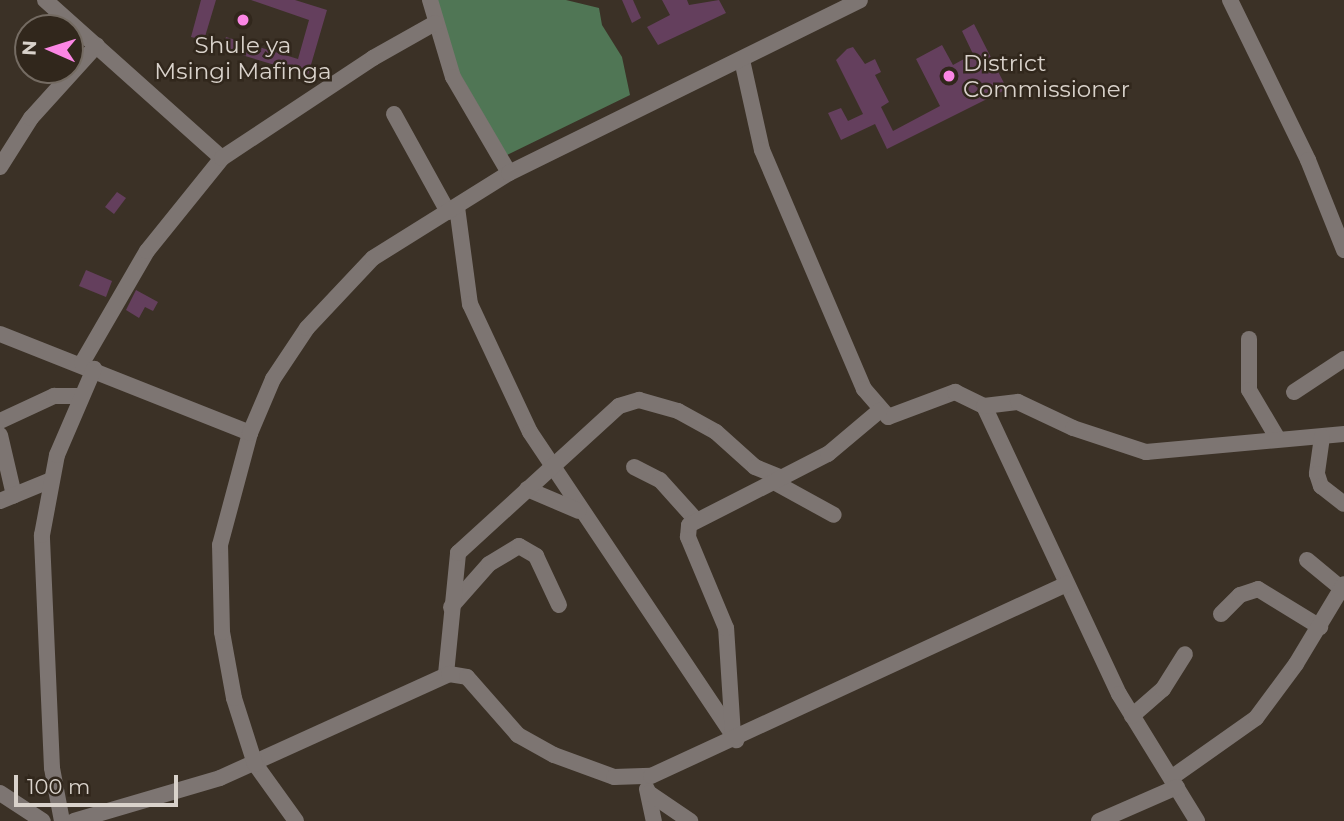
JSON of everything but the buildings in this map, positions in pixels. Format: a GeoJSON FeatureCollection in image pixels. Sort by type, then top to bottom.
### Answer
{"type":"FeatureCollection","features":[{"type":"Feature","properties":{"kind":"street"},"geometry":{"type":"LineString","coordinates":[[45,0],[222,158]]}},
{"type":"Feature","properties":{"kind":"street"},"geometry":{"type":"LineString","coordinates":[[430,0],[453,77],[509,173]]}},
{"type":"Feature","properties":{"kind":"street"},"geometry":{"type":"LineString","coordinates":[[296,821],[255,764],[227,671],[220,595],[220,545],[250,433],[273,379],[339,289],[373,258],[509,173],[860,0]]}},
{"type":"Feature","properties":{"kind":"street"},"geometry":{"type":"LineString","coordinates":[[1230,0],[1308,160],[1344,250]]}},
{"type":"Feature","properties":{"kind":"street"},"geometry":{"type":"LineString","coordinates":[[62,821],[53,793],[40,557],[51,480],[88,366],[147,251],[222,158],[373,58],[435,23]]}},
{"type":"Feature","properties":{"kind":"street"},"geometry":{"type":"LineString","coordinates":[[0,167],[31,118],[97,46]]}},
{"type":"Feature","properties":{"kind":"street"},"geometry":{"type":"LineString","coordinates":[[742,60],[765,160],[879,411],[896,416],[955,392],[984,407],[1018,402],[1073,428],[1146,452],[1344,434]]}},
{"type":"Feature","properties":{"kind":"street"},"geometry":{"type":"LineString","coordinates":[[394,114],[452,209],[464,278],[476,322],[551,468],[579,511],[615,554],[643,606],[735,737]]}},
{"type":"Feature","properties":{"kind":"street"},"geometry":{"type":"LineString","coordinates":[[0,334],[88,366],[250,433]]}},
{"type":"Feature","properties":{"kind":"street"},"geometry":{"type":"LineString","coordinates":[[1249,339],[1249,390],[1278,439]]}},
{"type":"Feature","properties":{"kind":"street"},"geometry":{"type":"LineString","coordinates":[[1294,392],[1344,359]]}},
{"type":"Feature","properties":{"kind":"street"},"geometry":{"type":"LineString","coordinates":[[0,421],[54,396],[80,396]]}},
{"type":"Feature","properties":{"kind":"street"},"geometry":{"type":"LineString","coordinates":[[446,674],[458,553],[619,407],[639,400],[688,416],[755,467],[834,515]]}},
{"type":"Feature","properties":{"kind":"street"},"geometry":{"type":"LineString","coordinates":[[984,407],[1066,584],[1132,716],[1197,821]]}},
{"type":"Feature","properties":{"kind":"street"},"geometry":{"type":"LineString","coordinates":[[735,737],[729,643],[688,537],[689,525],[778,480],[857,435],[879,411]]}},
{"type":"Feature","properties":{"kind":"street"},"geometry":{"type":"LineString","coordinates":[[0,435],[7,498],[51,480]]}},
{"type":"Feature","properties":{"kind":"street"},"geometry":{"type":"LineString","coordinates":[[1322,437],[1321,486],[1344,504]]}},
{"type":"Feature","properties":{"kind":"street"},"geometry":{"type":"LineString","coordinates":[[634,467],[660,480],[696,520]]}},
{"type":"Feature","properties":{"kind":"street"},"geometry":{"type":"LineString","coordinates":[[527,489],[579,511]]}},
{"type":"Feature","properties":{"kind":"street"},"geometry":{"type":"LineString","coordinates":[[451,607],[489,564],[519,546],[536,556],[559,605]]}},
{"type":"Feature","properties":{"kind":"street"},"geometry":{"type":"LineString","coordinates":[[1099,821],[1174,783],[1255,718],[1320,627],[1343,587],[1307,559]]}},
{"type":"Feature","properties":{"kind":"street"},"geometry":{"type":"LineString","coordinates":[[74,821],[255,764],[446,674],[467,677],[518,735],[554,755],[589,771],[643,776],[735,737],[1066,584]]}},
{"type":"Feature","properties":{"kind":"street"},"geometry":{"type":"LineString","coordinates":[[1221,614],[1240,595],[1258,589],[1320,627]]}},
{"type":"Feature","properties":{"kind":"street"},"geometry":{"type":"LineString","coordinates":[[1132,716],[1163,689],[1185,654]]}},
{"type":"Feature","properties":{"kind":"street"},"geometry":{"type":"LineString","coordinates":[[643,776],[654,821]]}},
{"type":"Feature","properties":{"kind":"street"},"geometry":{"type":"LineString","coordinates":[[0,793],[43,821]]}},
{"type":"Feature","properties":{"kind":"street"},"geometry":{"type":"LineString","coordinates":[[649,793],[690,821]]}},
{"type":"Feature","properties":{"kind":"green space"},"geometry":{"type":"Polygon","coordinates":[[[435,0],[566,0],[599,8],[602,25],[622,57],[630,95],[507,155],[457,69],[435,0]]]}},
{"type":"Feature","properties":{"kind":"place","name":"Shule ya Msingi Mafinga"},"geometry":{"type":"Point","coordinates":[243,20]}},
{"type":"Feature","properties":{"kind":"place","name":"District Commissioner"},"geometry":{"type":"Point","coordinates":[949,76]}}]}
